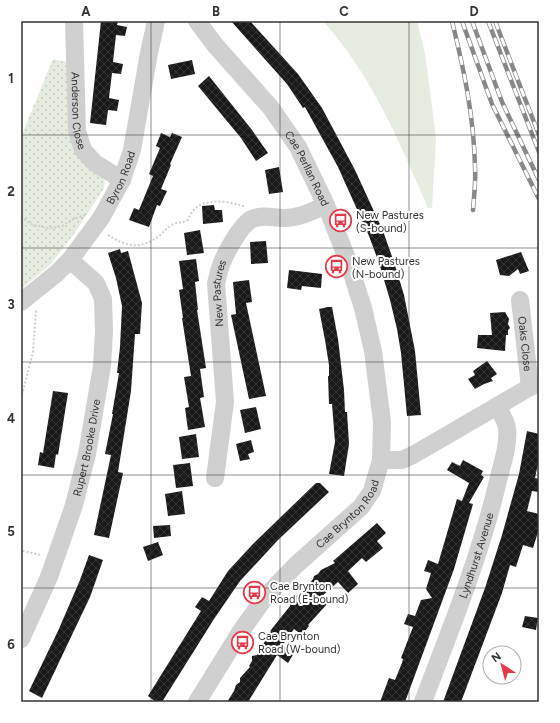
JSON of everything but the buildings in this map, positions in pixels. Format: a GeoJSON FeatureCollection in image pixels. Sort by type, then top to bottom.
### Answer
{"type":"FeatureCollection","features":[{"type":"Feature","properties":{"kind":"street","name":"Anderson Close"},"geometry":{"type":"LineString","coordinates":[[74,21],[77,131],[83,150],[87,155],[95,163],[122,180]]}},
{"type":"Feature","properties":{"kind":"street","name":"Byron Road"},"geometry":{"type":"LineString","coordinates":[[21,302],[38,290],[70,260],[98,222],[122,180],[132,150],[156,21]]}},
{"type":"Feature","properties":{"kind":"street","name":"Cae Perllan Road"},"geometry":{"type":"LineString","coordinates":[[197,21],[215,45],[271,108],[298,147],[326,205],[348,261],[363,308],[373,351],[382,422],[381,460]]}},
{"type":"Feature","properties":{"kind":"street"},"geometry":{"type":"LineString","coordinates":[[250,220],[266,216],[285,218],[301,216],[326,205]]}},
{"type":"Feature","properties":{"kind":"street","name":"New Pastures"},"geometry":{"type":"LineString","coordinates":[[214,478],[225,402],[216,283],[221,265],[230,246],[242,228],[250,220]]}},
{"type":"Feature","properties":{"kind":"street","name":"Rupert Brooke Drive"},"geometry":{"type":"LineString","coordinates":[[21,639],[49,577],[74,505],[87,454],[102,366],[104,331],[103,299],[96,283],[70,260]]}},
{"type":"Feature","properties":{"kind":"street","name":"Oaks Close"},"geometry":{"type":"LineString","coordinates":[[520,300],[535,385]]}},
{"type":"Feature","properties":{"kind":"street"},"geometry":{"type":"LineString","coordinates":[[381,460],[402,460],[413,455],[535,385]]}},
{"type":"Feature","properties":{"kind":"street","name":"Lyndhurst Avenue"},"geometry":{"type":"LineString","coordinates":[[423,702],[474,566],[496,490],[506,448],[507,428],[503,415],[497,406]]}},
{"type":"Feature","properties":{"kind":"street","name":"Cae Brynton Road"},"geometry":{"type":"LineString","coordinates":[[197,702],[266,596],[296,565],[361,507],[372,492],[381,460]]}},
{"type":"Feature","properties":{"kind":"path"},"geometry":{"type":"LineString","coordinates":[[21,217],[33,225],[48,228],[61,227],[71,220],[86,214],[98,222],[116,240],[130,246],[142,245],[151,241],[175,223],[183,223],[188,220],[190,213],[196,206],[203,202],[229,201],[243,206],[250,220]]}},
{"type":"Feature","properties":{"kind":"path"},"geometry":{"type":"LineString","coordinates":[[21,399],[33,352],[38,290]]}},
{"type":"Feature","properties":{"kind":"path"},"geometry":{"type":"LineString","coordinates":[[21,547],[23,551]]}},
{"type":"Feature","properties":{"kind":"path"},"geometry":{"type":"LineString","coordinates":[[23,551],[56,558]]}},
{"type":"Feature","properties":{"kind":"shaded area"},"geometry":{"type":"Polygon","coordinates":[[[323,21],[417,21],[425,54],[436,137],[432,208],[428,208],[395,134],[371,87],[341,42],[323,21]]]}},
{"type":"Feature","properties":{"kind":"shaded area"},"geometry":{"type":"Polygon","coordinates":[[[53,59],[70,63],[70,127],[105,182],[104,188],[74,234],[49,266],[21,289],[21,137],[53,59]]]}},
{"type":"Feature","properties":{"kind":"railway"},"geometry":{"type":"LineString","coordinates":[[452,21],[464,76],[473,130],[475,172],[473,210]]}},
{"type":"Feature","properties":{"kind":"railway"},"geometry":{"type":"LineString","coordinates":[[462,21],[492,104],[539,199]]}},
{"type":"Feature","properties":{"kind":"railway"},"geometry":{"type":"LineString","coordinates":[[472,21],[502,102],[539,180]]}},
{"type":"Feature","properties":{"kind":"railway"},"geometry":{"type":"LineString","coordinates":[[488,21],[539,152]]}},
{"type":"Feature","properties":{"kind":"railway"},"geometry":{"type":"LineString","coordinates":[[495,21],[539,135]]}},
{"type":"Feature","properties":{"kind":"place","name":"New Pastures (S-bound)"},"geometry":{"type":"Point","coordinates":[341,221]}},
{"type":"Feature","properties":{"kind":"place","name":"New Pastures (N-bound)"},"geometry":{"type":"Point","coordinates":[336,267]}},
{"type":"Feature","properties":{"kind":"place","name":"Cae Brynton Road (E-bound)"},"geometry":{"type":"Point","coordinates":[255,592]}},
{"type":"Feature","properties":{"kind":"place","name":"Cae Brynton Road (W-bound)"},"geometry":{"type":"Point","coordinates":[242,642]}}]}
